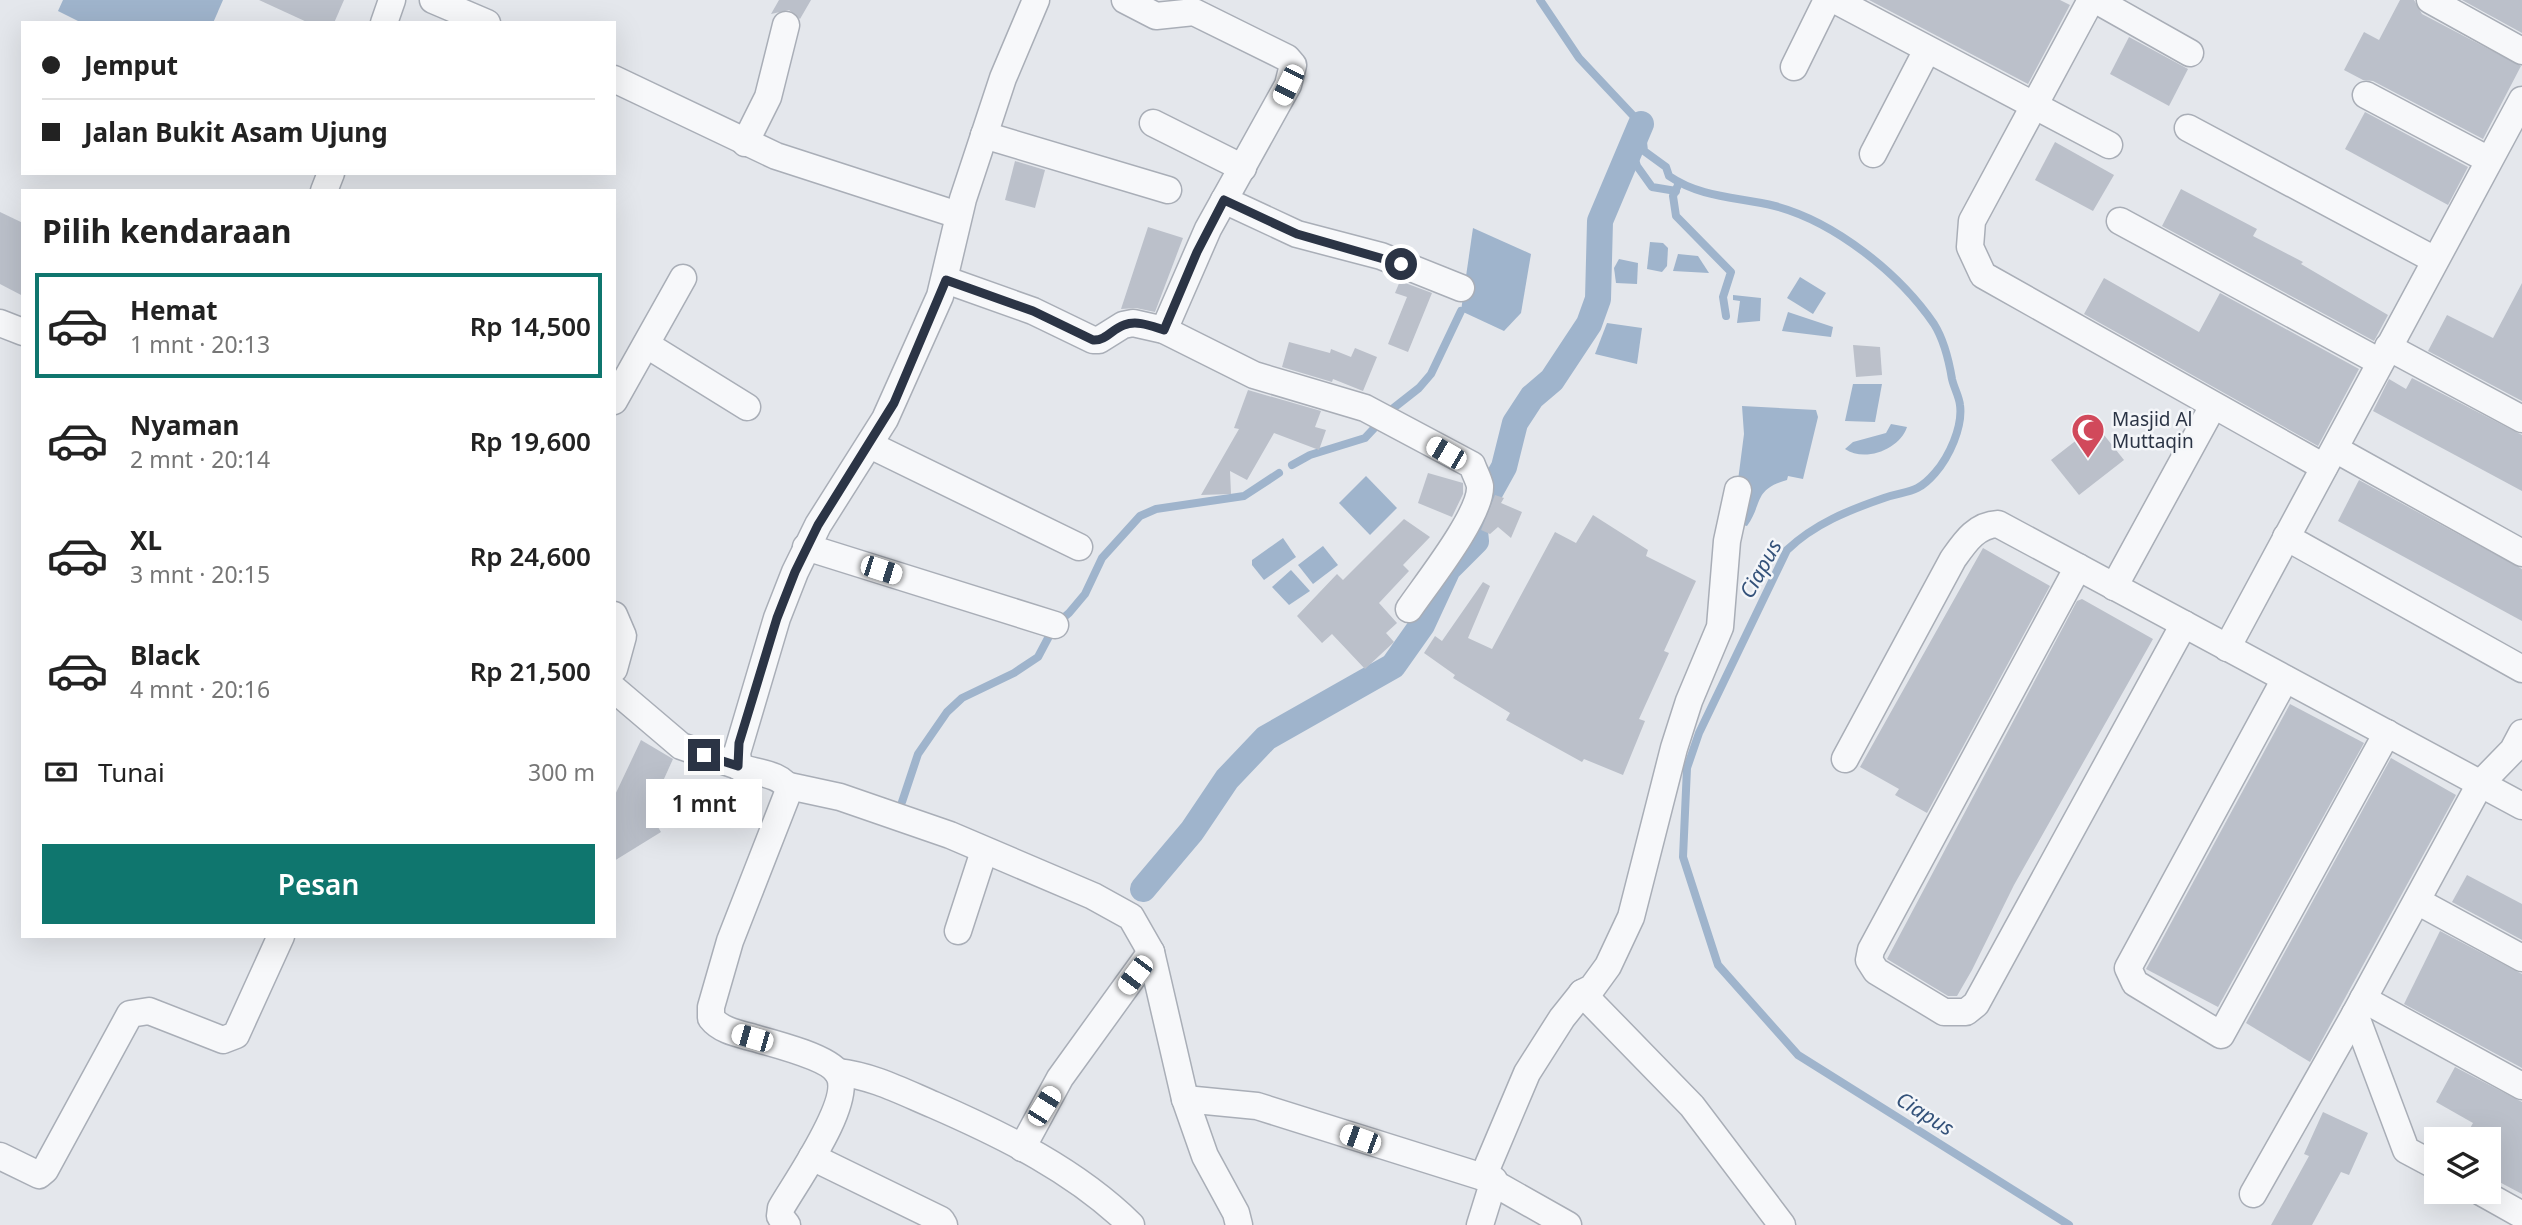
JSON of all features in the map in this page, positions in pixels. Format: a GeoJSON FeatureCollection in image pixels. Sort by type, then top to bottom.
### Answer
{"type":"FeatureCollection","features":[{"type":"Feature","properties":{"kind":"street"},"geometry":{"type":"LineString","coordinates":[[385,21],[391,0]]}},
{"type":"Feature","properties":{"kind":"street"},"geometry":{"type":"LineString","coordinates":[[433,0],[482,21]]}},
{"type":"Feature","properties":{"kind":"street"},"geometry":{"type":"LineString","coordinates":[[738,766],[739,743],[786,592],[806,547],[870,445],[902,387],[946,280],[958,215],[1016,46],[1036,0]]}},
{"type":"Feature","properties":{"kind":"street"},"geometry":{"type":"LineString","coordinates":[[1125,0],[1156,16],[1185,10],[1194,12],[1287,58],[1293,65],[1294,73],[1277,109],[1197,252],[1164,330]]}},
{"type":"Feature","properties":{"kind":"street"},"geometry":{"type":"LineString","coordinates":[[1794,67],[1827,0]]}},
{"type":"Feature","properties":{"kind":"street"},"geometry":{"type":"LineString","coordinates":[[1835,0],[2109,145]]}},
{"type":"Feature","properties":{"kind":"street"},"geometry":{"type":"LineString","coordinates":[[2190,53],[2093,0],[1972,221],[1970,247],[1983,275],[2213,406],[2329,458],[2522,553]]}},
{"type":"Feature","properties":{"kind":"street"},"geometry":{"type":"LineString","coordinates":[[2430,0],[2522,51]]}},
{"type":"Feature","properties":{"kind":"street"},"geometry":{"type":"LineString","coordinates":[[745,143],[768,97],[786,25]]}},
{"type":"Feature","properties":{"kind":"street"},"geometry":{"type":"LineString","coordinates":[[1873,154],[1927,50]]}},
{"type":"Feature","properties":{"kind":"street"},"geometry":{"type":"LineString","coordinates":[[616,80],[745,143],[958,215]]}},
{"type":"Feature","properties":{"kind":"street"},"geometry":{"type":"LineString","coordinates":[[2366,95],[2489,160]]}},
{"type":"Feature","properties":{"kind":"street"},"geometry":{"type":"LineString","coordinates":[[2227,648],[2522,100]]}},
{"type":"Feature","properties":{"kind":"street"},"geometry":{"type":"LineString","coordinates":[[1153,123],[1243,168]]}},
{"type":"Feature","properties":{"kind":"street"},"geometry":{"type":"LineString","coordinates":[[2188,128],[2435,260]]}},
{"type":"Feature","properties":{"kind":"street"},"geometry":{"type":"LineString","coordinates":[[984,135],[1168,190]]}},
{"type":"Feature","properties":{"kind":"street"},"geometry":{"type":"LineString","coordinates":[[1224,200],[1297,234],[1381,256],[1461,288]]}},
{"type":"Feature","properties":{"kind":"street"},"geometry":{"type":"LineString","coordinates":[[2120,221],[2384,354],[2522,419]]}},
{"type":"Feature","properties":{"kind":"street"},"geometry":{"type":"LineString","coordinates":[[616,398],[683,278]]}},
{"type":"Feature","properties":{"kind":"street"},"geometry":{"type":"LineString","coordinates":[[946,280],[1033,311],[1093,340],[1099,340],[1122,326],[1133,323],[1164,330],[1254,375],[1365,408],[1472,466],[1480,486],[1476,503],[1462,532],[1409,609]]}},
{"type":"Feature","properties":{"kind":"street"},"geometry":{"type":"LineString","coordinates":[[0,323],[21,331]]}},
{"type":"Feature","properties":{"kind":"street"},"geometry":{"type":"LineString","coordinates":[[647,345],[747,407]]}},
{"type":"Feature","properties":{"kind":"street"},"geometry":{"type":"LineString","coordinates":[[2114,587],[2213,406]]}},
{"type":"Feature","properties":{"kind":"street"},"geometry":{"type":"LineString","coordinates":[[870,445],[1079,547]]}},
{"type":"Feature","properties":{"kind":"street"},"geometry":{"type":"LineString","coordinates":[[1480,1225],[1489,1179],[1527,1073],[1581,993],[1592,988],[1608,966],[1631,917],[1683,719],[1720,627],[1730,523],[1738,490]]}},
{"type":"Feature","properties":{"kind":"street"},"geometry":{"type":"LineString","coordinates":[[1844,760],[1953,559],[1974,533],[1986,525],[1997,524],[2522,806]]}},
{"type":"Feature","properties":{"kind":"street"},"geometry":{"type":"LineString","coordinates":[[2286,537],[2522,669]]}},
{"type":"Feature","properties":{"kind":"street"},"geometry":{"type":"LineString","coordinates":[[806,547],[1055,625]]}},
{"type":"Feature","properties":{"kind":"street"},"geometry":{"type":"LineString","coordinates":[[2078,566],[1871,950],[1869,960],[1876,971],[1944,1012],[1966,1012],[1976,1004],[2184,624]]}},
{"type":"Feature","properties":{"kind":"street"},"geometry":{"type":"LineString","coordinates":[[616,620],[623,636],[616,681]]}},
{"type":"Feature","properties":{"kind":"street"},"geometry":{"type":"LineString","coordinates":[[2285,679],[2128,968],[2135,983],[2221,1035],[2387,733]]}},
{"type":"Feature","properties":{"kind":"street"},"geometry":{"type":"LineString","coordinates":[[616,688],[681,746],[774,777],[789,786],[840,797],[950,835],[1093,896],[1131,917],[1151,952],[1185,1099],[1205,1156],[1236,1213],[1239,1225]]}},
{"type":"Feature","properties":{"kind":"street"},"geometry":{"type":"LineString","coordinates":[[2252,1194],[2359,1006],[2480,784],[2513,750],[2522,733]]}},
{"type":"Feature","properties":{"kind":"street"},"geometry":{"type":"LineString","coordinates":[[789,786],[782,814],[730,941],[711,1007],[711,1018],[727,1030],[804,1055],[837,1072],[876,1079],[1022,1148],[1099,1195],[1131,1225]]}},
{"type":"Feature","properties":{"kind":"street"},"geometry":{"type":"LineString","coordinates":[[958,931],[984,851]]}},
{"type":"Feature","properties":{"kind":"street"},"geometry":{"type":"LineString","coordinates":[[2417,901],[2522,958]]}},
{"type":"Feature","properties":{"kind":"street"},"geometry":{"type":"LineString","coordinates":[[0,1156],[29,1173],[38,1175],[45,1170],[130,1014],[149,1010],[223,1040],[236,1035],[281,938]]}},
{"type":"Feature","properties":{"kind":"street"},"geometry":{"type":"LineString","coordinates":[[1022,1148],[1060,1078],[1151,952]]}},
{"type":"Feature","properties":{"kind":"street"},"geometry":{"type":"LineString","coordinates":[[1581,993],[1692,1106],[1782,1225]]}},
{"type":"Feature","properties":{"kind":"street"},"geometry":{"type":"LineString","coordinates":[[2359,1006],[2522,1086]]}},
{"type":"Feature","properties":{"kind":"street"},"geometry":{"type":"LineString","coordinates":[[2359,1006],[2406,1150],[2424,1160]]}},
{"type":"Feature","properties":{"kind":"street"},"geometry":{"type":"LineString","coordinates":[[788,1225],[780,1216],[781,1208],[812,1157],[838,1098],[840,1084],[837,1072]]}},
{"type":"Feature","properties":{"kind":"street"},"geometry":{"type":"LineString","coordinates":[[1185,1099],[1257,1105],[1489,1179],[1568,1225]]}},
{"type":"Feature","properties":{"kind":"street"},"geometry":{"type":"LineString","coordinates":[[812,1157],[941,1220],[944,1225]]}},
{"type":"Feature","properties":{"kind":"street"},"geometry":{"type":"LineString","coordinates":[[2501,1203],[2522,1214]]}},
{"type":"Feature","properties":{"kind":"water"},"geometry":{"type":"Polygon","coordinates":[[[63,0],[223,0],[214,21],[78,21],[58,11],[63,0]]]}},
{"type":"Feature","properties":{"kind":"water"},"geometry":{"type":"Polygon","coordinates":[[[1473,228],[1531,254],[1521,313],[1504,331],[1461,311],[1473,228]]]}},
{"type":"Feature","properties":{"kind":"water"},"geometry":{"type":"Polygon","coordinates":[[[1650,242],[1663,243],[1668,248],[1667,266],[1662,272],[1647,269],[1650,242]]]}},
{"type":"Feature","properties":{"kind":"water"},"geometry":{"type":"Polygon","coordinates":[[[1678,254],[1698,256],[1709,273],[1673,271],[1678,254]]]}},
{"type":"Feature","properties":{"kind":"water"},"geometry":{"type":"Polygon","coordinates":[[[1619,259],[1638,263],[1637,284],[1616,283],[1614,268],[1619,259]]]}},
{"type":"Feature","properties":{"kind":"water"},"geometry":{"type":"Polygon","coordinates":[[[1800,277],[1826,293],[1813,314],[1787,298],[1800,277]]]}},
{"type":"Feature","properties":{"kind":"water"},"geometry":{"type":"Polygon","coordinates":[[[1733,295],[1761,298],[1760,321],[1737,323],[1740,301],[1733,300],[1733,295]]]}},
{"type":"Feature","properties":{"kind":"water"},"geometry":{"type":"Polygon","coordinates":[[[1788,312],[1833,327],[1831,337],[1782,331],[1788,312]]]}},
{"type":"Feature","properties":{"kind":"water"},"geometry":{"type":"Polygon","coordinates":[[[1607,323],[1642,328],[1637,364],[1595,354],[1607,323]]]}},
{"type":"Feature","properties":{"kind":"water"},"geometry":{"type":"Polygon","coordinates":[[[1853,384],[1882,384],[1875,422],[1845,421],[1853,384]]]}},
{"type":"Feature","properties":{"kind":"water"},"geometry":{"type":"Polygon","coordinates":[[[1742,406],[1816,410],[1818,417],[1803,479],[1788,476],[1787,480],[1769,488],[1760,498],[1747,526],[1743,525],[1737,488],[1744,434],[1742,406]]]}},
{"type":"Feature","properties":{"kind":"water"},"geometry":{"type":"Polygon","coordinates":[[[1891,424],[1907,427],[1897,442],[1881,452],[1862,455],[1845,449],[1853,442],[1886,433],[1891,424]]]}},
{"type":"Feature","properties":{"kind":"water"},"geometry":{"type":"Polygon","coordinates":[[[1366,476],[1397,508],[1370,535],[1339,503],[1366,476]]]}},
{"type":"Feature","properties":{"kind":"water"},"geometry":{"type":"Polygon","coordinates":[[[1283,538],[1296,557],[1264,580],[1252,565],[1252,560],[1283,538]]]}},
{"type":"Feature","properties":{"kind":"water"},"geometry":{"type":"Polygon","coordinates":[[[1323,546],[1338,565],[1313,584],[1298,565],[1323,546]]]}},
{"type":"Feature","properties":{"kind":"water"},"geometry":{"type":"Polygon","coordinates":[[[1291,570],[1310,591],[1289,605],[1272,587],[1291,570]]]}},
{"type":"Feature","properties":{"kind":"building"},"geometry":{"type":"Polygon","coordinates":[[[259,0],[344,0],[335,21],[305,21],[259,0]]]}},
{"type":"Feature","properties":{"kind":"building"},"geometry":{"type":"Polygon","coordinates":[[[779,0],[811,0],[800,19],[789,10],[771,14],[779,0]]]}},
{"type":"Feature","properties":{"kind":"building"},"geometry":{"type":"Polygon","coordinates":[[[1869,0],[2060,0],[2070,5],[2028,84],[1869,0]]]}},
{"type":"Feature","properties":{"kind":"building"},"geometry":{"type":"Polygon","coordinates":[[[2400,0],[2414,0],[2422,14],[2521,66],[2483,139],[2373,81],[2363,80],[2344,70],[2364,32],[2379,40],[2400,0]]]}},
{"type":"Feature","properties":{"kind":"building"},"geometry":{"type":"Polygon","coordinates":[[[2462,0],[2522,0],[2522,33],[2462,0]]]}},
{"type":"Feature","properties":{"kind":"building"},"geometry":{"type":"Polygon","coordinates":[[[2129,37],[2188,69],[2169,106],[2110,74],[2129,37]]]}},
{"type":"Feature","properties":{"kind":"building"},"geometry":{"type":"Polygon","coordinates":[[[2365,112],[2468,167],[2448,205],[2345,149],[2365,112]]]}},
{"type":"Feature","properties":{"kind":"building"},"geometry":{"type":"Polygon","coordinates":[[[2055,142],[2114,175],[2093,211],[2035,180],[2055,142]]]}},
{"type":"Feature","properties":{"kind":"building"},"geometry":{"type":"Polygon","coordinates":[[[1015,161],[1045,170],[1035,208],[1005,200],[1015,161]]]}},
{"type":"Feature","properties":{"kind":"building"},"geometry":{"type":"Polygon","coordinates":[[[2181,189],[2257,229],[2253,236],[2303,262],[2301,264],[2388,315],[2374,341],[2162,226],[2181,189]]]}},
{"type":"Feature","properties":{"kind":"building"},"geometry":{"type":"Polygon","coordinates":[[[0,212],[21,222],[21,295],[0,284],[0,212]]]}},
{"type":"Feature","properties":{"kind":"building"},"geometry":{"type":"Polygon","coordinates":[[[1148,227],[1183,238],[1155,312],[1136,308],[1121,309],[1148,227]]]}},
{"type":"Feature","properties":{"kind":"building"},"geometry":{"type":"Polygon","coordinates":[[[2104,278],[2199,332],[2220,293],[2359,369],[2318,446],[2084,314],[2104,278]]]}},
{"type":"Feature","properties":{"kind":"building"},"geometry":{"type":"Polygon","coordinates":[[[1400,281],[1432,293],[1408,352],[1388,344],[1407,297],[1395,293],[1400,281]]]}},
{"type":"Feature","properties":{"kind":"building"},"geometry":{"type":"Polygon","coordinates":[[[2522,283],[2522,401],[2428,351],[2447,315],[2493,338],[2522,283]]]}},
{"type":"Feature","properties":{"kind":"building"},"geometry":{"type":"Polygon","coordinates":[[[1289,342],[1330,353],[1331,349],[1351,357],[1355,348],[1377,357],[1363,391],[1333,379],[1332,382],[1282,367],[1289,342]]]}},
{"type":"Feature","properties":{"kind":"building"},"geometry":{"type":"Polygon","coordinates":[[[1853,345],[1880,347],[1882,375],[1856,377],[1853,345]]]}},
{"type":"Feature","properties":{"kind":"building"},"geometry":{"type":"Polygon","coordinates":[[[2412,378],[2522,435],[2522,491],[2373,411],[2389,379],[2406,389],[2412,378]]]}},
{"type":"Feature","properties":{"kind":"building"},"geometry":{"type":"Polygon","coordinates":[[[1248,390],[1321,411],[1315,427],[1326,430],[1319,450],[1274,433],[1247,480],[1230,471],[1231,494],[1201,495],[1239,429],[1234,428],[1248,390]]]}},
{"type":"Feature","properties":{"kind":"building","name":"Masjid Al Muttaqin"},"geometry":{"type":"Polygon","coordinates":[[[2096,425],[2124,460],[2079,495],[2051,460],[2096,425]]]}},
{"type":"Feature","properties":{"kind":"building"},"geometry":{"type":"Polygon","coordinates":[[[1428,473],[1463,483],[1463,494],[1452,517],[1418,503],[1428,473]]]}},
{"type":"Feature","properties":{"kind":"building"},"geometry":{"type":"Polygon","coordinates":[[[2359,480],[2522,569],[2522,621],[2338,521],[2359,480]]]}},
{"type":"Feature","properties":{"kind":"building"},"geometry":{"type":"Polygon","coordinates":[[[1495,495],[1504,498],[1501,503],[1522,512],[1511,538],[1498,527],[1490,534],[1481,530],[1495,495]]]}},
{"type":"Feature","properties":{"kind":"building"},"geometry":{"type":"Polygon","coordinates":[[[1593,515],[1648,550],[1646,556],[1696,581],[1664,651],[1669,653],[1639,719],[1645,721],[1623,775],[1584,759],[1582,762],[1506,720],[1510,713],[1453,678],[1455,675],[1424,653],[1435,636],[1442,641],[1483,582],[1490,586],[1468,638],[1492,649],[1555,532],[1576,543],[1593,515]]]}},
{"type":"Feature","properties":{"kind":"building"},"geometry":{"type":"Polygon","coordinates":[[[1404,519],[1430,537],[1403,565],[1409,571],[1379,603],[1397,623],[1386,633],[1394,642],[1365,669],[1332,634],[1322,643],[1297,616],[1337,574],[1343,580],[1404,519]]]}},
{"type":"Feature","properties":{"kind":"building"},"geometry":{"type":"Polygon","coordinates":[[[1983,548],[2050,586],[1927,813],[1895,795],[1899,789],[1860,767],[1983,548]]]}},
{"type":"Feature","properties":{"kind":"building"},"geometry":{"type":"Polygon","coordinates":[[[2082,599],[2153,639],[2014,885],[1972,970],[1957,996],[1948,996],[1887,959],[2077,601],[2082,599]]]}},
{"type":"Feature","properties":{"kind":"building"},"geometry":{"type":"Polygon","coordinates":[[[2290,704],[2364,743],[2218,1007],[2146,969],[2290,704]]]}},
{"type":"Feature","properties":{"kind":"building"},"geometry":{"type":"Polygon","coordinates":[[[641,740],[673,759],[649,812],[661,832],[616,860],[616,793],[641,740]]]}},
{"type":"Feature","properties":{"kind":"building"},"geometry":{"type":"Polygon","coordinates":[[[2391,758],[2456,795],[2310,1062],[2246,1023],[2391,758]]]}},
{"type":"Feature","properties":{"kind":"building"},"geometry":{"type":"Polygon","coordinates":[[[2467,875],[2522,904],[2522,940],[2452,902],[2467,875]]]}},
{"type":"Feature","properties":{"kind":"building"},"geometry":{"type":"Polygon","coordinates":[[[2440,931],[2522,974],[2522,1068],[2404,1004],[2440,931]]]}},
{"type":"Feature","properties":{"kind":"building"},"geometry":{"type":"Polygon","coordinates":[[[2455,1067],[2522,1102],[2522,1194],[2501,1183],[2501,1127],[2471,1127],[2473,1123],[2436,1102],[2455,1067]]]}},
{"type":"Feature","properties":{"kind":"building"},"geometry":{"type":"Polygon","coordinates":[[[2323,1112],[2368,1133],[2349,1175],[2341,1172],[2312,1225],[2271,1225],[2309,1156],[2304,1154],[2323,1112]]]}},
{"type":"Feature","properties":{"kind":"waterway","name":"Ciapus"},"geometry":{"type":"LineString","coordinates":[[1540,0],[1579,58],[1641,124],[1644,151],[1666,167],[1669,176],[1707,193],[1775,206],[1798,214],[1842,237],[1884,268],[1903,286],[1920,305],[1941,337],[1960,405],[1959,423],[1950,450],[1935,473],[1922,485],[1845,513],[1809,533],[1787,550],[1699,733],[1687,768],[1683,857],[1718,965],[1798,1055],[2069,1225]]}},
{"type":"Feature","properties":{"kind":"waterway"},"geometry":{"type":"LineString","coordinates":[[1143,889],[1192,831],[1227,779],[1266,738],[1393,666],[1422,625],[1448,569],[1476,541],[1474,521],[1504,467],[1515,423],[1532,397],[1552,380],[1589,324],[1598,299],[1600,221],[1641,124]]}},
{"type":"Feature","properties":{"kind":"waterway"},"geometry":{"type":"LineString","coordinates":[[1631,148],[1637,166],[1652,187],[1676,191]]}},
{"type":"Feature","properties":{"kind":"waterway"},"geometry":{"type":"LineString","coordinates":[[1679,183],[1673,196],[1676,216],[1731,272],[1723,297],[1726,316]]}},
{"type":"Feature","properties":{"kind":"waterway"},"geometry":{"type":"LineString","coordinates":[[1391,410],[1419,388],[1431,374],[1461,311]]}},
{"type":"Feature","properties":{"kind":"waterway"},"geometry":{"type":"LineString","coordinates":[[1292,465],[1310,455],[1365,438],[1380,422]]}},
{"type":"Feature","properties":{"kind":"waterway"},"geometry":{"type":"LineString","coordinates":[[902,802],[918,754],[947,712],[962,698],[1014,673],[1038,657],[1055,625],[1085,594],[1102,558],[1140,516],[1156,509],[1244,496],[1279,473]]}},
{"type":"Feature","properties":{"kind":"place","name":"Masjid Al Muttaqin"},"geometry":{"type":"Point","coordinates":[2088,460]}},
{"type":"Feature","properties":{"kind":"route"},"geometry":{"type":"LineString","coordinates":[[704,755],[738,766],[736,758],[739,743],[786,592],[818,525],[870,445],[902,387],[946,280],[1033,311],[1093,340],[1107,337],[1116,329],[1133,323],[1164,330],[1197,252],[1224,200],[1297,234],[1381,256],[1401,264]]}}]}
